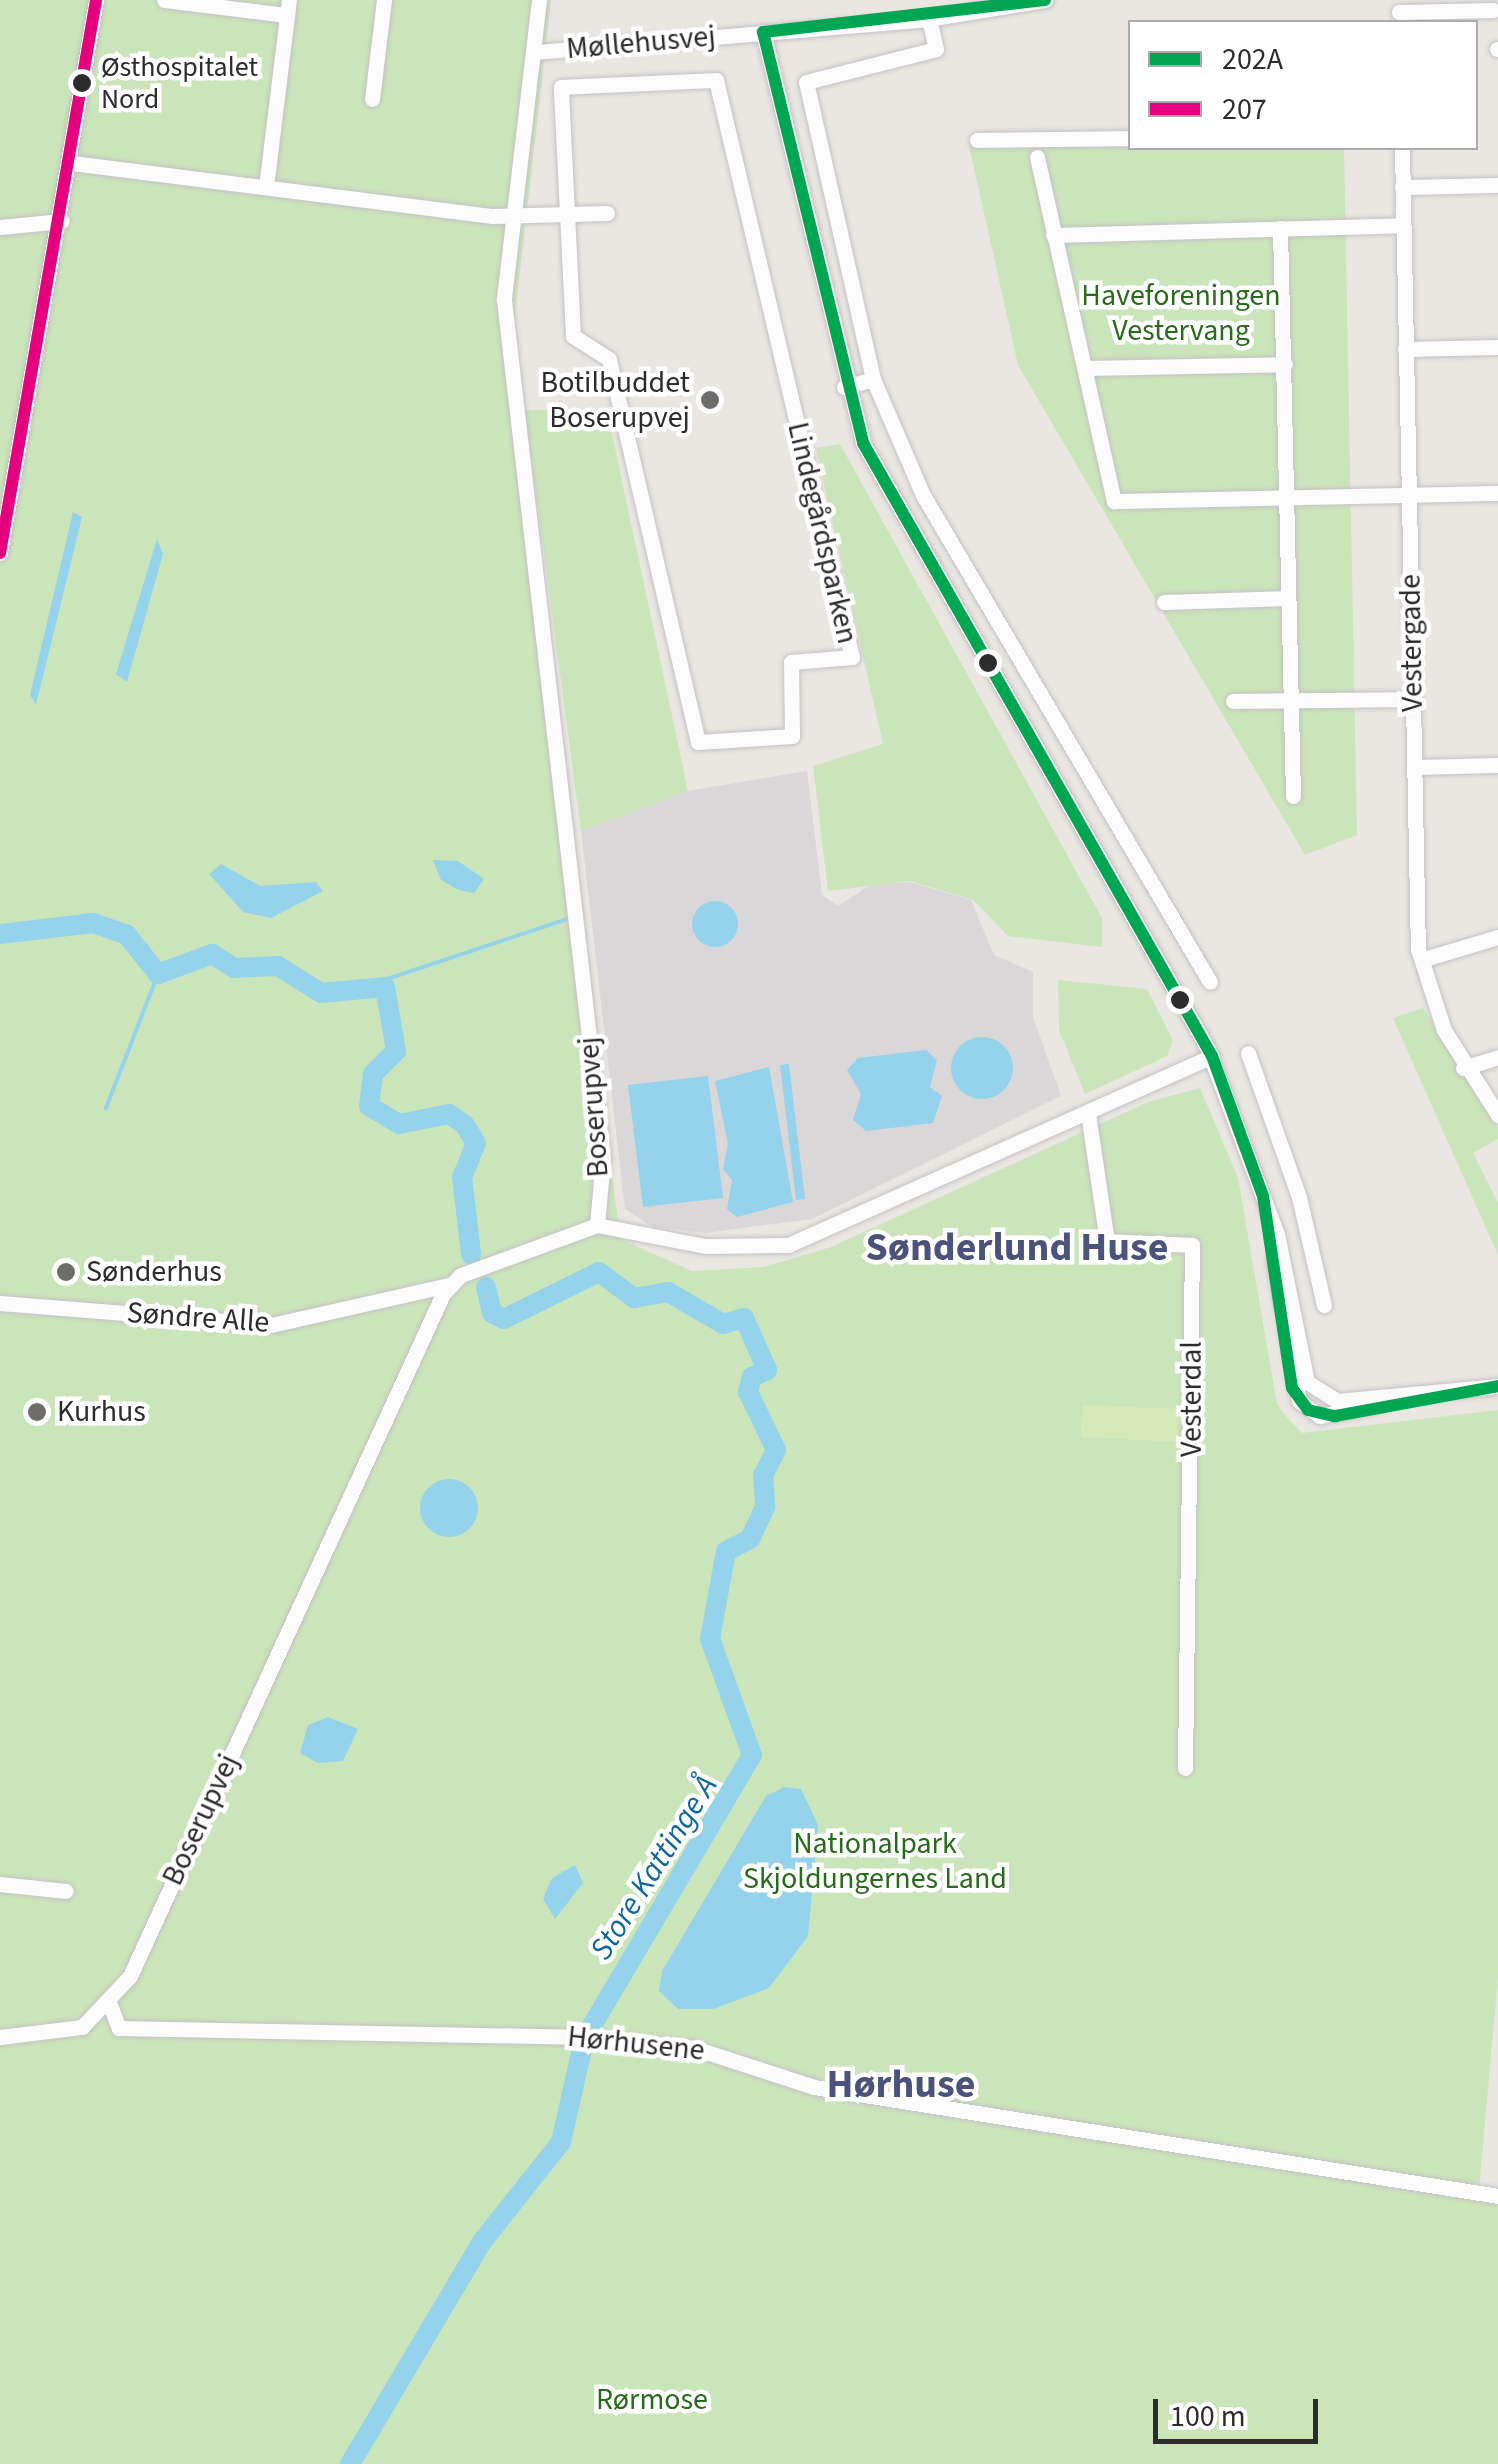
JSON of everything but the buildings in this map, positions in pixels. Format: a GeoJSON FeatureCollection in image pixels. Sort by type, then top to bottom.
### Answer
{"type":"FeatureCollection","features":[{"type":"Feature","properties":{"kind":"street"},"geometry":{"type":"LineString","coordinates":[[0,553],[62,221],[96,0]]}},
{"type":"Feature","properties":{"kind":"street"},"geometry":{"type":"LineString","coordinates":[[164,0],[288,8],[266,187]]}},
{"type":"Feature","properties":{"kind":"street"},"geometry":{"type":"LineString","coordinates":[[372,99],[384,0]]}},
{"type":"Feature","properties":{"kind":"street","name":"Boserupvej"},"geometry":{"type":"LineString","coordinates":[[539,0],[536,52],[512,217],[506,345],[604,1158],[597,1225]]}},
{"type":"Feature","properties":{"kind":"street","name":"Møllehusvej"},"geometry":{"type":"LineString","coordinates":[[536,52],[929,19],[1044,0]]}},
{"type":"Feature","properties":{"kind":"street"},"geometry":{"type":"LineString","coordinates":[[1399,12],[1493,10]]}},
{"type":"Feature","properties":{"kind":"street"},"geometry":{"type":"LineString","coordinates":[[929,19],[936,49],[806,82],[873,378],[922,495],[1210,982]]}},
{"type":"Feature","properties":{"kind":"street"},"geometry":{"type":"LineString","coordinates":[[763,32],[844,386],[895,512],[1212,1056],[1263,1196],[1298,1400],[1336,1416],[1417,1394],[1498,1386]]}},
{"type":"Feature","properties":{"kind":"street","name":"Lindegårdsparken"},"geometry":{"type":"LineString","coordinates":[[716,80],[852,657],[791,662],[792,736],[698,742],[608,359],[573,336],[568,214],[560,86],[716,80]]}},
{"type":"Feature","properties":{"kind":"street"},"geometry":{"type":"LineString","coordinates":[[977,140],[1128,138]]}},
{"type":"Feature","properties":{"kind":"street","name":"Vestergade"},"geometry":{"type":"LineString","coordinates":[[1402,150],[1422,975],[1463,1068],[1498,1115]]}},
{"type":"Feature","properties":{"kind":"street"},"geometry":{"type":"LineString","coordinates":[[1036,157],[1114,500],[1498,492]]}},
{"type":"Feature","properties":{"kind":"street"},"geometry":{"type":"LineString","coordinates":[[72,163],[512,217],[606,213]]}},
{"type":"Feature","properties":{"kind":"street"},"geometry":{"type":"LineString","coordinates":[[1402,187],[1498,185]]}},
{"type":"Feature","properties":{"kind":"street"},"geometry":{"type":"LineString","coordinates":[[0,227],[62,221]]}},
{"type":"Feature","properties":{"kind":"street"},"geometry":{"type":"LineString","coordinates":[[1053,234],[1402,226]]}},
{"type":"Feature","properties":{"kind":"street"},"geometry":{"type":"LineString","coordinates":[[1280,228],[1293,796]]}},
{"type":"Feature","properties":{"kind":"street"},"geometry":{"type":"LineString","coordinates":[[1404,349],[1498,347]]}},
{"type":"Feature","properties":{"kind":"street"},"geometry":{"type":"LineString","coordinates":[[1084,368],[1285,364]]}},
{"type":"Feature","properties":{"kind":"street"},"geometry":{"type":"LineString","coordinates":[[844,386],[873,378]]}},
{"type":"Feature","properties":{"kind":"street"},"geometry":{"type":"LineString","coordinates":[[1164,602],[1288,598]]}},
{"type":"Feature","properties":{"kind":"street"},"geometry":{"type":"LineString","coordinates":[[1010,706],[1036,690]]}},
{"type":"Feature","properties":{"kind":"street"},"geometry":{"type":"LineString","coordinates":[[1233,701],[1414,699]]}},
{"type":"Feature","properties":{"kind":"street"},"geometry":{"type":"LineString","coordinates":[[1414,767],[1498,765]]}},
{"type":"Feature","properties":{"kind":"street"},"geometry":{"type":"LineString","coordinates":[[1424,959],[1498,936]]}},
{"type":"Feature","properties":{"kind":"street"},"geometry":{"type":"LineString","coordinates":[[448,1284],[597,1225],[705,1246],[788,1245],[1212,1056]]}},
{"type":"Feature","properties":{"kind":"street"},"geometry":{"type":"LineString","coordinates":[[1463,1068],[1498,1057]]}},
{"type":"Feature","properties":{"kind":"street"},"geometry":{"type":"LineString","coordinates":[[1222,1080],[1251,1060],[1324,1305]]}},
{"type":"Feature","properties":{"kind":"street","name":"Vesterdal"},"geometry":{"type":"LineString","coordinates":[[1088,1112],[1107,1241],[1192,1245],[1185,1768]]}},
{"type":"Feature","properties":{"kind":"street","name":"Boserupvej"},"geometry":{"type":"LineString","coordinates":[[0,2037],[82,2027],[110,2006],[448,1284]]}},
{"type":"Feature","properties":{"kind":"street","name":"Søndre Alle"},"geometry":{"type":"LineString","coordinates":[[0,1303],[271,1325],[448,1284]]}},
{"type":"Feature","properties":{"kind":"street"},"geometry":{"type":"LineString","coordinates":[[0,1884],[66,1891]]}},
{"type":"Feature","properties":{"kind":"street"},"geometry":{"type":"LineString","coordinates":[[110,2006],[119,2028]]}},
{"type":"Feature","properties":{"kind":"street","name":"Hørhusene"},"geometry":{"type":"LineString","coordinates":[[82,2027],[583,2037],[725,2054],[814,2086],[1498,2196]]}},
{"type":"Feature","properties":{"kind":"shaded area"},"geometry":{"type":"Polygon","coordinates":[[[807,771],[822,895],[838,906],[870,885],[910,882],[971,900],[994,955],[1033,972],[1033,1017],[1061,1096],[812,1219],[705,1233],[653,1227],[625,1209],[581,831],[688,791],[807,771]]]}},
{"type":"Feature","properties":{"kind":"green space","name":"Nationalpark Skjoldungernes Land"},"geometry":{"type":"Polygon","coordinates":[[[0,0],[551,0],[513,332],[620,1239],[692,1271],[764,1267],[831,1247],[1148,1102],[1200,1088],[1238,1178],[1277,1404],[1289,1420],[1302,1433],[1498,1410],[1498,1978],[1478,2200],[1498,2205],[1498,2464],[0,2464],[0,0]]]}},
{"type":"Feature","properties":{"kind":"green space","name":"Haveforeningen Vestervang"},"geometry":{"type":"Polygon","coordinates":[[[969,146],[1344,150],[1357,835],[1305,855],[1018,365],[969,146]]]}},
{"type":"Feature","properties":{"kind":"green space"},"geometry":{"type":"Polygon","coordinates":[[[525,410],[607,410],[688,791],[581,831],[525,410]]]}},
{"type":"Feature","properties":{"kind":"green space"},"geometry":{"type":"Polygon","coordinates":[[[840,444],[1102,918],[1102,947],[1008,936],[973,900],[910,881],[828,891],[813,766],[883,744],[816,448],[840,444]]]}},
{"type":"Feature","properties":{"kind":"green space"},"geometry":{"type":"Polygon","coordinates":[[[1058,980],[1147,989],[1173,1040],[1167,1056],[1085,1094],[1059,1030],[1058,980]]]}},
{"type":"Feature","properties":{"kind":"green space"},"geometry":{"type":"Polygon","coordinates":[[[1423,1008],[1498,1128],[1498,1139],[1473,1153],[1498,1203],[1498,1255],[1393,1018],[1423,1008]]]}},
{"type":"Feature","properties":{"kind":"green space"},"geometry":{"type":"Polygon","coordinates":[[[1082,1405],[1180,1409],[1178,1442],[1081,1437],[1082,1405]]]}},
{"type":"Feature","properties":{"kind":"water"},"geometry":{"type":"Polygon","coordinates":[[[73,512],[82,517],[36,705],[30,695],[73,512]]]}},
{"type":"Feature","properties":{"kind":"water"},"geometry":{"type":"Polygon","coordinates":[[[157,539],[163,554],[127,682],[116,674],[157,539]]]}},
{"type":"Feature","properties":{"kind":"water"},"geometry":{"type":"Polygon","coordinates":[[[433,860],[458,861],[484,879],[474,893],[459,890],[441,880],[433,860]]]}},
{"type":"Feature","properties":{"kind":"water"},"geometry":{"type":"Polygon","coordinates":[[[221,864],[260,886],[316,882],[323,891],[271,918],[243,912],[209,874],[221,864]]]}},
{"type":"Feature","properties":{"kind":"water"},"geometry":{"type":"Polygon","coordinates":[[[715,901],[731,908],[738,924],[731,940],[715,947],[699,940],[692,924],[699,908],[715,901]]]}},
{"type":"Feature","properties":{"kind":"water"},"geometry":{"type":"Polygon","coordinates":[[[982,1037],[1004,1046],[1013,1068],[1004,1090],[982,1099],[960,1090],[951,1068],[960,1046],[982,1037]]]}},
{"type":"Feature","properties":{"kind":"water"},"geometry":{"type":"Polygon","coordinates":[[[926,1050],[937,1060],[930,1087],[942,1096],[933,1123],[866,1131],[853,1120],[861,1094],[847,1070],[858,1058],[926,1050]]]}},
{"type":"Feature","properties":{"kind":"water"},"geometry":{"type":"Polygon","coordinates":[[[789,1064],[805,1199],[796,1200],[780,1065],[789,1064]]]}},
{"type":"Feature","properties":{"kind":"water"},"geometry":{"type":"Polygon","coordinates":[[[769,1067],[793,1202],[737,1217],[727,1209],[732,1180],[723,1169],[728,1144],[715,1081],[769,1067]]]}},
{"type":"Feature","properties":{"kind":"water"},"geometry":{"type":"Polygon","coordinates":[[[708,1076],[723,1198],[643,1207],[628,1085],[708,1076]]]}},
{"type":"Feature","properties":{"kind":"water"},"geometry":{"type":"Polygon","coordinates":[[[449,1479],[470,1487],[478,1508],[470,1529],[449,1537],[428,1529],[420,1508],[428,1487],[449,1479]]]}},
{"type":"Feature","properties":{"kind":"water"},"geometry":{"type":"Polygon","coordinates":[[[328,1717],[358,1729],[343,1761],[318,1763],[300,1753],[308,1725],[328,1717]]]}},
{"type":"Feature","properties":{"kind":"water"},"geometry":{"type":"Polygon","coordinates":[[[784,1787],[801,1789],[818,1825],[808,1936],[769,1988],[713,2009],[678,2009],[659,1991],[662,1971],[766,1796],[784,1787]]]}},
{"type":"Feature","properties":{"kind":"water"},"geometry":{"type":"Polygon","coordinates":[[[575,1865],[583,1883],[555,1919],[543,1899],[552,1878],[575,1865]]]}},
{"type":"Feature","properties":{"kind":"waterway"},"geometry":{"type":"LineString","coordinates":[[375,983],[567,919]]}},
{"type":"Feature","properties":{"kind":"waterway","name":"Store Kattinge Å"},"geometry":{"type":"LineString","coordinates":[[0,934],[93,923],[127,935],[158,974],[212,954],[234,968],[278,966],[321,993],[385,987],[396,1051],[373,1074],[369,1106],[399,1124],[449,1114],[465,1125],[476,1143],[462,1177],[471,1254]]}},
{"type":"Feature","properties":{"kind":"waterway"},"geometry":{"type":"LineString","coordinates":[[106,1108],[158,974]]}},
{"type":"Feature","properties":{"kind":"waterway","name":"Store Kattinge Å"},"geometry":{"type":"LineString","coordinates":[[486,1287],[492,1313],[504,1319],[599,1272],[634,1298],[668,1292],[723,1324],[744,1318],[767,1370],[752,1377],[748,1392],[776,1450],[763,1475],[765,1507],[750,1539],[726,1551],[710,1639],[752,1755],[591,2027]]}},
{"type":"Feature","properties":{"kind":"waterway","name":"Store Kattinge Å"},"geometry":{"type":"LineString","coordinates":[[350,2464],[481,2243],[561,2142],[583,2044]]}},
{"type":"Feature","properties":{"kind":"transit line","name":"207"},"geometry":{"type":"LineString","coordinates":[[0,553],[96,0]]}},
{"type":"Feature","properties":{"kind":"transit line","name":"202A"},"geometry":{"type":"LineString","coordinates":[[763,32],[1045,0]]}},
{"type":"Feature","properties":{"kind":"transit line","name":"202A"},"geometry":{"type":"LineString","coordinates":[[763,32],[863,443],[1212,1056],[1263,1196],[1292,1388],[1308,1410],[1335,1416],[1498,1386]]}},
{"type":"Feature","properties":{"kind":"place","name":"Østhospitalet Nord"},"geometry":{"type":"Point","coordinates":[82,83]}},
{"type":"Feature","properties":{"kind":"place","name":"Botilbuddet Boserupvej"},"geometry":{"type":"Point","coordinates":[710,400]}},
{"type":"Feature","properties":{"kind":"place","name":"Sønderhus"},"geometry":{"type":"Point","coordinates":[66,1272]}},
{"type":"Feature","properties":{"kind":"place","name":"Kurhus"},"geometry":{"type":"Point","coordinates":[37,1412]}},
{"type":"Feature","properties":{"kind":"district","name":"Sønderlund Huse"},"geometry":{"type":"Point","coordinates":[1017,1248]}},
{"type":"Feature","properties":{"kind":"district","name":"Hørhuse"},"geometry":{"type":"Point","coordinates":[901,2085]}},
{"type":"Feature","properties":{"kind":"park label","name":"Rørmose"},"geometry":{"type":"Point","coordinates":[652,2400]}}]}
